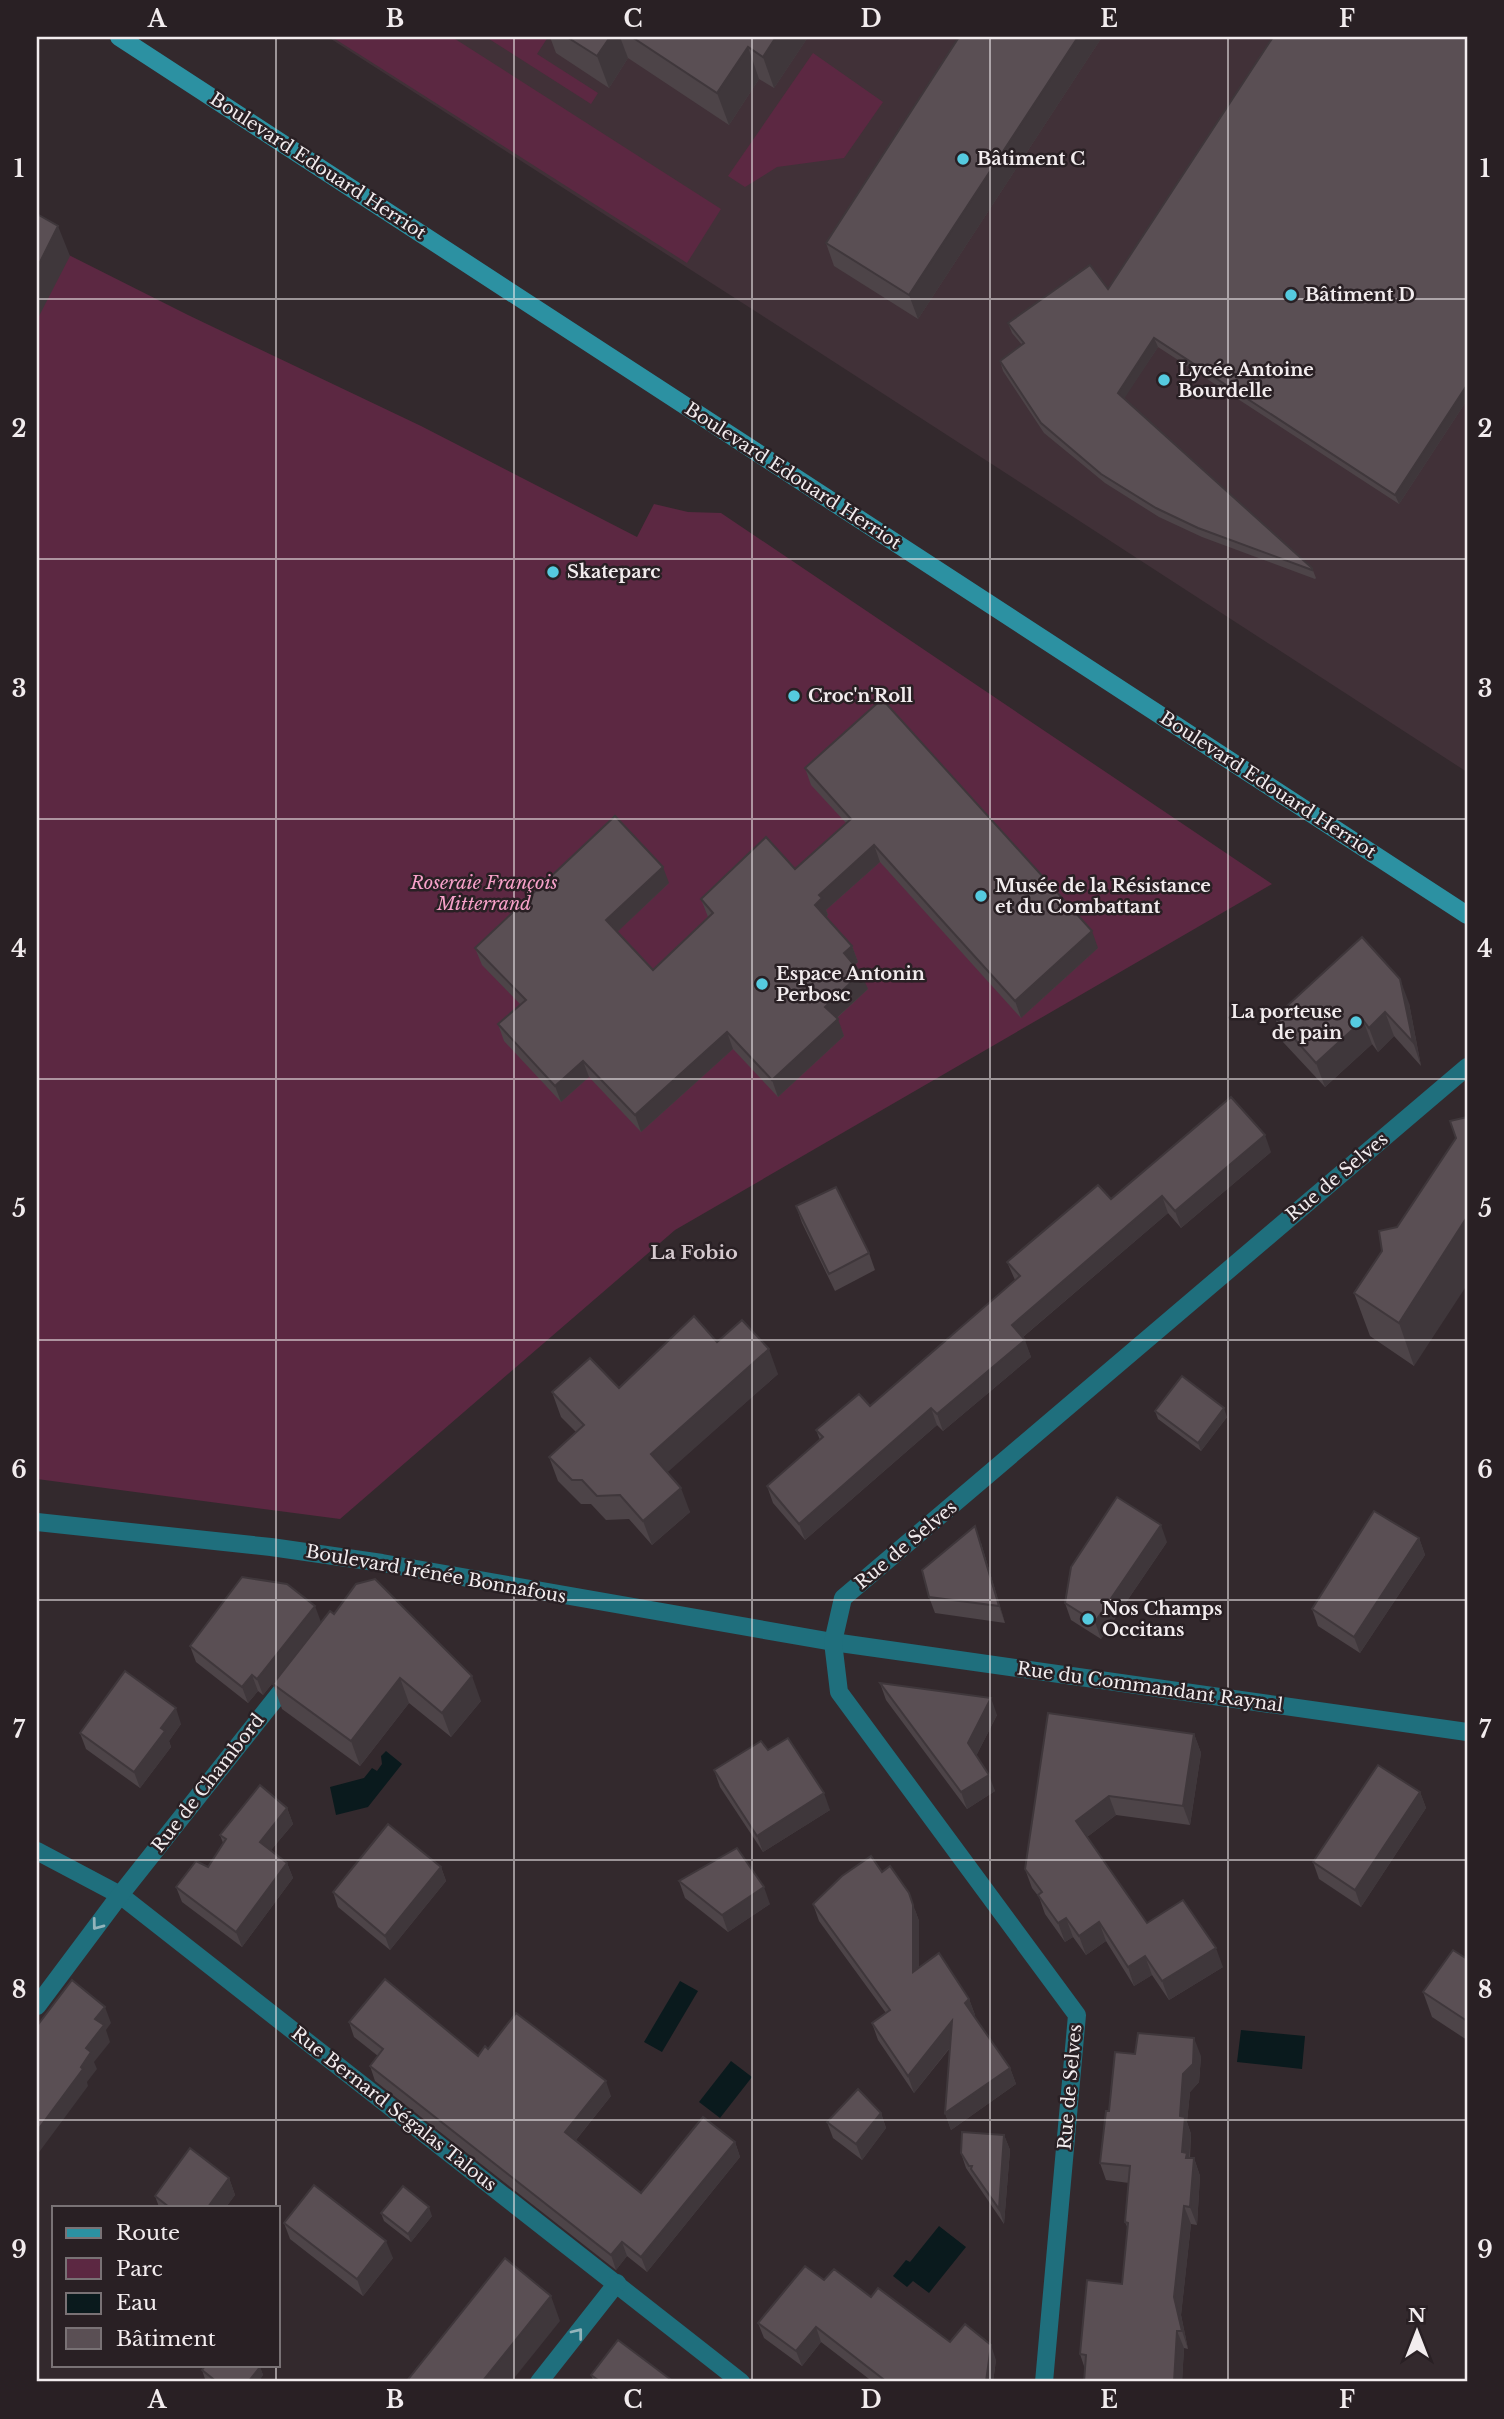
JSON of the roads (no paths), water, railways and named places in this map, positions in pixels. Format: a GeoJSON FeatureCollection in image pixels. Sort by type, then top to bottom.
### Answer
{"type":"FeatureCollection","features":[{"type":"Feature","properties":{"kind":"main road","name":"Boulevard Edouard Herriot"},"geometry":{"type":"LineString","coordinates":[[119,37],[1467,915]]}},
{"type":"Feature","properties":{"kind":"street","name":"Rue de Selves"},"geometry":{"type":"LineString","coordinates":[[1044,2382],[1077,2015],[839,1692],[833,1642],[843,1598],[1467,1067]]}},
{"type":"Feature","properties":{"kind":"street","name":"Boulevard Irénée Bonnafous"},"geometry":{"type":"LineString","coordinates":[[37,1522],[271,1547],[378,1569],[833,1642]]}},
{"type":"Feature","properties":{"kind":"street","name":"Rue du Commandant Raynal"},"geometry":{"type":"LineString","coordinates":[[833,1642],[1467,1732]]}},
{"type":"Feature","properties":{"kind":"street","name":"Rue de Chambord"},"geometry":{"type":"LineString","coordinates":[[37,2006],[120,1895],[299,1669]]}},
{"type":"Feature","properties":{"kind":"street","name":"Rue Bernard Ségalas Talous"},"geometry":{"type":"LineString","coordinates":[[37,1851],[120,1895],[741,2382]]}},
{"type":"Feature","properties":{"kind":"street"},"geometry":{"type":"LineString","coordinates":[[539,2382],[617,2284]]}},
{"type":"Feature","properties":{"kind":"water"},"geometry":{"type":"Polygon","coordinates":[[[386,1751],[402,1764],[368,1807],[336,1815],[330,1787],[364,1778],[372,1768],[377,1771],[382,1764],[381,1756],[386,1751]]]}},
{"type":"Feature","properties":{"kind":"water"},"geometry":{"type":"Polygon","coordinates":[[[680,1981],[698,1991],[662,2052],[644,2042],[680,1981]]]}},
{"type":"Feature","properties":{"kind":"water"},"geometry":{"type":"Polygon","coordinates":[[[1241,2030],[1305,2036],[1302,2069],[1237,2062],[1241,2030]]]}},
{"type":"Feature","properties":{"kind":"water"},"geometry":{"type":"Polygon","coordinates":[[[731,2061],[752,2077],[720,2118],[699,2102],[731,2061]]]}},
{"type":"Feature","properties":{"kind":"water"},"geometry":{"type":"Polygon","coordinates":[[[939,2226],[966,2247],[929,2293],[913,2281],[907,2287],[893,2276],[906,2260],[910,2262],[939,2226]]]}},
{"type":"Feature","properties":{"kind":"place","name":"Bâtiment C"},"geometry":{"type":"Point","coordinates":[963,159]}},
{"type":"Feature","properties":{"kind":"place","name":"Bâtiment D"},"geometry":{"type":"Point","coordinates":[1291,295]}},
{"type":"Feature","properties":{"kind":"place","name":"Lycée Antoine Bourdelle"},"geometry":{"type":"Point","coordinates":[1164,380]}},
{"type":"Feature","properties":{"kind":"place","name":"Skateparc"},"geometry":{"type":"Point","coordinates":[553,572]}},
{"type":"Feature","properties":{"kind":"place","name":"Croc'n'Roll"},"geometry":{"type":"Point","coordinates":[794,696]}},
{"type":"Feature","properties":{"kind":"place","name":"Musée de la Résistance et du Combattant"},"geometry":{"type":"Point","coordinates":[981,896]}},
{"type":"Feature","properties":{"kind":"place","name":"Espace Antonin Perbosc"},"geometry":{"type":"Point","coordinates":[762,984]}},
{"type":"Feature","properties":{"kind":"place","name":"La porteuse de pain"},"geometry":{"type":"Point","coordinates":[1356,1022]}},
{"type":"Feature","properties":{"kind":"place","name":"Nos Champs Occitans"},"geometry":{"type":"Point","coordinates":[1088,1619]}},
{"type":"Feature","properties":{"kind":"district","name":"La Fobio"},"geometry":{"type":"Point","coordinates":[694,1252]}},
{"type":"Feature","properties":{"kind":"park label","name":"Roseraie François Mitterrand"},"geometry":{"type":"Point","coordinates":[484,893]}}]}
